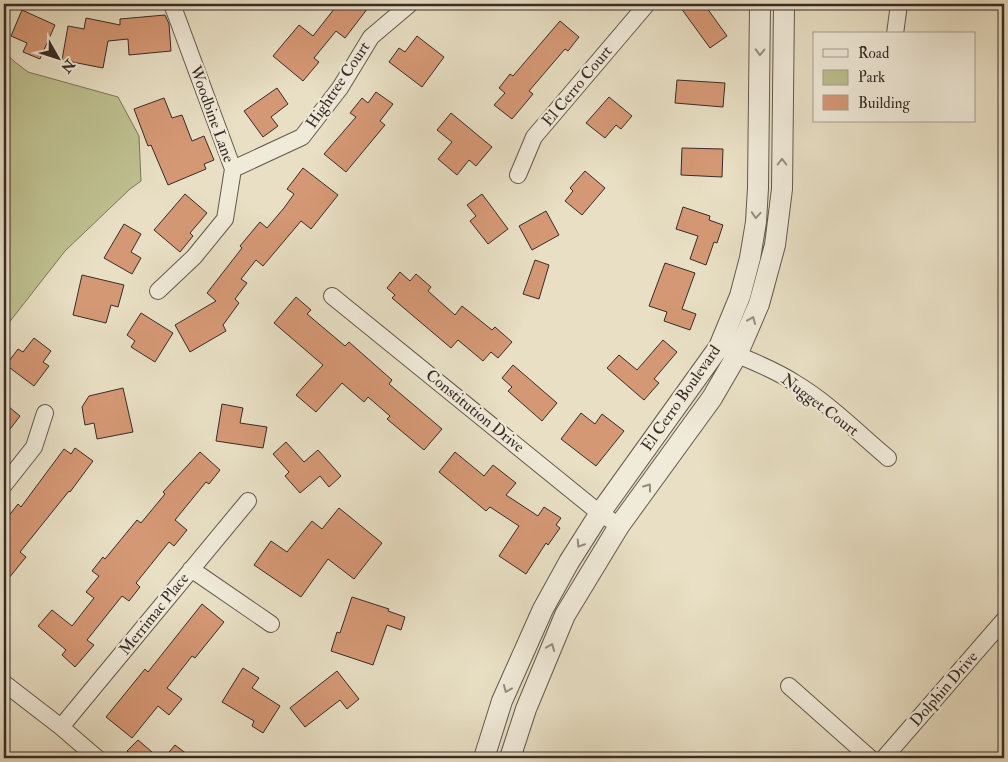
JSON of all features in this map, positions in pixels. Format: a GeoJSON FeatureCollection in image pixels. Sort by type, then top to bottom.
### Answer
{"type":"FeatureCollection","features":[{"type":"Feature","properties":{"kind":"street","name":"Woodbine Lane"},"geometry":{"type":"LineString","coordinates":[[158,291],[194,258],[225,219],[232,168],[172,4]]}},
{"type":"Feature","properties":{"kind":"street","name":"Hightree Court"},"geometry":{"type":"LineString","coordinates":[[232,168],[302,137],[340,88],[371,37],[410,4]]}},
{"type":"Feature","properties":{"kind":"street","name":"El Cerro Court"},"geometry":{"type":"LineString","coordinates":[[518,175],[534,137],[647,4]]}},
{"type":"Feature","properties":{"kind":"street","name":"El Cerro Boulevard"},"geometry":{"type":"LineString","coordinates":[[484,758],[502,702],[542,609],[600,513],[719,347],[740,296],[750,258],[756,222],[760,4]]}},
{"type":"Feature","properties":{"kind":"street","name":"El Cerro Boulevard"},"geometry":{"type":"LineString","coordinates":[[510,758],[526,708],[565,615],[619,526],[712,398],[737,355],[759,304],[775,245],[782,189],[784,4]]}},
{"type":"Feature","properties":{"kind":"street"},"geometry":{"type":"LineString","coordinates":[[894,32],[899,4]]}},
{"type":"Feature","properties":{"kind":"street","name":"Constitution Drive"},"geometry":{"type":"LineString","coordinates":[[332,296],[600,513],[619,526]]}},
{"type":"Feature","properties":{"kind":"street","name":"Nugget Court"},"geometry":{"type":"LineString","coordinates":[[719,347],[780,374],[797,384],[834,412],[888,458]]}},
{"type":"Feature","properties":{"kind":"street"},"geometry":{"type":"LineString","coordinates":[[4,485],[34,447],[45,414]]}},
{"type":"Feature","properties":{"kind":"street","name":"Merrimac Place"},"geometry":{"type":"LineString","coordinates":[[61,727],[248,501]]}},
{"type":"Feature","properties":{"kind":"street"},"geometry":{"type":"LineString","coordinates":[[192,568],[271,624]]}},
{"type":"Feature","properties":{"kind":"street","name":"Dolphin Drive"},"geometry":{"type":"LineString","coordinates":[[884,758],[1004,620]]}},
{"type":"Feature","properties":{"kind":"street"},"geometry":{"type":"LineString","coordinates":[[4,683],[61,727],[97,758]]}},
{"type":"Feature","properties":{"kind":"street"},"geometry":{"type":"LineString","coordinates":[[789,686],[870,758]]}},
{"type":"Feature","properties":{"kind":"green space"},"geometry":{"type":"Polygon","coordinates":[[[4,52],[28,72],[118,97],[139,136],[141,181],[130,189],[65,251],[4,329],[4,52]]]}},
{"type":"Feature","properties":{"kind":"building"},"geometry":{"type":"Polygon","coordinates":[[[338,4],[371,4],[345,38],[336,31],[314,58],[319,62],[303,81],[273,56],[299,25],[313,36],[338,4]]]}},
{"type":"Feature","properties":{"kind":"building"},"geometry":{"type":"Polygon","coordinates":[[[678,4],[704,4],[727,36],[710,48],[678,4]]]}},
{"type":"Feature","properties":{"kind":"building"},"geometry":{"type":"Polygon","coordinates":[[[22,10],[55,25],[40,59],[23,52],[27,43],[11,36],[22,10]]]}},
{"type":"Feature","properties":{"kind":"building"},"geometry":{"type":"Polygon","coordinates":[[[165,15],[169,24],[171,51],[129,55],[128,39],[108,41],[103,68],[62,60],[68,26],[84,29],[86,18],[120,25],[120,19],[165,15]]]}},
{"type":"Feature","properties":{"kind":"building"},"geometry":{"type":"Polygon","coordinates":[[[560,21],[579,37],[568,51],[565,49],[529,91],[533,94],[512,119],[494,105],[505,93],[499,88],[510,74],[513,76],[560,21]]]}},
{"type":"Feature","properties":{"kind":"building"},"geometry":{"type":"Polygon","coordinates":[[[417,36],[444,57],[422,87],[389,62],[399,48],[405,52],[417,36]]]}},
{"type":"Feature","properties":{"kind":"building"},"geometry":{"type":"Polygon","coordinates":[[[677,80],[725,83],[723,107],[675,103],[677,80]]]}},
{"type":"Feature","properties":{"kind":"building"},"geometry":{"type":"Polygon","coordinates":[[[277,88],[288,104],[271,117],[278,126],[263,137],[244,111],[277,88]]]}},
{"type":"Feature","properties":{"kind":"building"},"geometry":{"type":"Polygon","coordinates":[[[376,92],[393,104],[380,121],[385,125],[346,172],[324,154],[356,117],[350,113],[362,98],[368,103],[376,92]]]}},
{"type":"Feature","properties":{"kind":"building"},"geometry":{"type":"Polygon","coordinates":[[[609,97],[632,116],[621,129],[616,125],[605,138],[586,123],[609,97]]]}},
{"type":"Feature","properties":{"kind":"building"},"geometry":{"type":"Polygon","coordinates":[[[164,98],[172,118],[182,115],[192,141],[204,136],[214,160],[204,164],[206,169],[168,185],[151,145],[148,146],[134,109],[164,98]]]}},
{"type":"Feature","properties":{"kind":"building"},"geometry":{"type":"Polygon","coordinates":[[[451,113],[492,147],[476,166],[469,160],[457,175],[438,159],[452,142],[437,130],[451,113]]]}},
{"type":"Feature","properties":{"kind":"building"},"geometry":{"type":"Polygon","coordinates":[[[682,148],[723,149],[722,177],[681,175],[682,148]]]}},
{"type":"Feature","properties":{"kind":"building"},"geometry":{"type":"Polygon","coordinates":[[[303,168],[338,195],[311,229],[301,221],[263,266],[256,260],[241,279],[247,283],[235,299],[239,303],[223,325],[226,331],[190,352],[175,325],[216,301],[207,293],[242,248],[240,246],[260,222],[267,228],[284,208],[294,194],[287,189],[303,168]]]}},
{"type":"Feature","properties":{"kind":"building"},"geometry":{"type":"Polygon","coordinates":[[[585,171],[605,188],[582,215],[565,201],[573,191],[570,188],[585,171]]]}},
{"type":"Feature","properties":{"kind":"building"},"geometry":{"type":"Polygon","coordinates":[[[185,194],[207,213],[190,233],[193,236],[180,252],[154,230],[185,194]]]}},
{"type":"Feature","properties":{"kind":"building"},"geometry":{"type":"Polygon","coordinates":[[[482,194],[508,229],[488,244],[470,221],[476,216],[467,205],[482,194]]]}},
{"type":"Feature","properties":{"kind":"building"},"geometry":{"type":"Polygon","coordinates":[[[683,207],[710,216],[709,220],[723,225],[717,243],[714,242],[706,265],[690,259],[698,236],[676,229],[683,207]]]}},
{"type":"Feature","properties":{"kind":"building"},"geometry":{"type":"Polygon","coordinates":[[[546,211],[559,235],[532,250],[519,226],[546,211]]]}},
{"type":"Feature","properties":{"kind":"building"},"geometry":{"type":"Polygon","coordinates":[[[124,224],[141,234],[131,252],[141,258],[132,274],[104,258],[124,224]]]}},
{"type":"Feature","properties":{"kind":"building"},"geometry":{"type":"Polygon","coordinates":[[[535,260],[549,265],[539,299],[523,294],[535,260]]]}},
{"type":"Feature","properties":{"kind":"building"},"geometry":{"type":"Polygon","coordinates":[[[665,263],[695,273],[682,309],[696,314],[690,330],[664,321],[667,312],[649,306],[665,263]]]}},
{"type":"Feature","properties":{"kind":"building"},"geometry":{"type":"Polygon","coordinates":[[[400,272],[410,281],[416,274],[431,287],[428,291],[455,315],[462,306],[492,330],[495,327],[512,342],[498,358],[491,352],[483,361],[458,340],[451,348],[392,298],[395,295],[387,288],[400,272]]]}},
{"type":"Feature","properties":{"kind":"building"},"geometry":{"type":"Polygon","coordinates":[[[82,275],[124,285],[118,307],[111,305],[106,323],[73,315],[82,275]]]}},
{"type":"Feature","properties":{"kind":"building"},"geometry":{"type":"Polygon","coordinates":[[[296,297],[311,310],[307,314],[345,346],[349,342],[392,380],[389,384],[442,429],[424,450],[387,419],[390,416],[368,397],[364,402],[342,383],[316,412],[296,395],[323,365],[274,323],[296,297]]]}},
{"type":"Feature","properties":{"kind":"building"},"geometry":{"type":"Polygon","coordinates":[[[141,313],[173,333],[155,362],[131,347],[135,341],[127,335],[141,313]]]}},
{"type":"Feature","properties":{"kind":"building"},"geometry":{"type":"Polygon","coordinates":[[[34,338],[51,351],[43,362],[49,366],[34,386],[6,365],[18,349],[23,352],[34,338]]]}},
{"type":"Feature","properties":{"kind":"building"},"geometry":{"type":"Polygon","coordinates":[[[663,340],[677,352],[654,379],[659,383],[644,400],[607,368],[619,355],[637,370],[663,340]]]}},
{"type":"Feature","properties":{"kind":"building"},"geometry":{"type":"Polygon","coordinates":[[[513,365],[557,403],[542,421],[508,391],[512,387],[502,378],[513,365]]]}},
{"type":"Feature","properties":{"kind":"building"},"geometry":{"type":"Polygon","coordinates":[[[123,388],[133,432],[97,439],[94,423],[85,425],[82,407],[89,396],[123,388]]]}},
{"type":"Feature","properties":{"kind":"building"},"geometry":{"type":"Polygon","coordinates":[[[4,403],[20,416],[4,437],[4,403]]]}},
{"type":"Feature","properties":{"kind":"building"},"geometry":{"type":"Polygon","coordinates":[[[222,404],[243,408],[240,423],[267,427],[263,448],[216,441],[222,404]]]}},
{"type":"Feature","properties":{"kind":"building"},"geometry":{"type":"Polygon","coordinates":[[[581,413],[595,424],[602,414],[624,431],[596,466],[561,439],[581,413]]]}},
{"type":"Feature","properties":{"kind":"building"},"geometry":{"type":"Polygon","coordinates":[[[286,442],[304,462],[318,450],[341,476],[329,487],[320,476],[300,493],[285,476],[289,472],[273,454],[286,442]]]}},
{"type":"Feature","properties":{"kind":"building"},"geometry":{"type":"Polygon","coordinates":[[[75,448],[93,461],[20,552],[26,557],[4,584],[4,522],[18,504],[21,507],[64,449],[71,454],[75,448]]]}},
{"type":"Feature","properties":{"kind":"building"},"geometry":{"type":"Polygon","coordinates":[[[200,452],[220,470],[209,484],[206,482],[175,520],[187,530],[174,546],[169,542],[136,583],[140,587],[129,601],[122,596],[87,640],[94,645],[75,667],[62,655],[66,650],[38,626],[52,610],[72,626],[94,598],[86,592],[99,576],[92,571],[103,557],[105,559],[137,520],[141,523],[165,494],[163,492],[200,452]]]}},
{"type":"Feature","properties":{"kind":"building"},"geometry":{"type":"Polygon","coordinates":[[[455,452],[484,476],[493,465],[516,483],[506,495],[538,516],[544,507],[561,518],[556,525],[560,528],[548,545],[546,543],[526,574],[499,556],[519,526],[490,507],[486,511],[439,472],[455,452]]]}},
{"type":"Feature","properties":{"kind":"building"},"geometry":{"type":"Polygon","coordinates":[[[339,508],[382,543],[354,579],[328,559],[301,597],[254,565],[271,541],[287,552],[312,521],[322,529],[339,508]]]}},
{"type":"Feature","properties":{"kind":"building"},"geometry":{"type":"Polygon","coordinates":[[[352,597],[389,609],[388,611],[405,617],[401,630],[387,625],[373,665],[331,651],[337,632],[340,633],[352,597]]]}},
{"type":"Feature","properties":{"kind":"building"},"geometry":{"type":"Polygon","coordinates":[[[202,604],[224,622],[195,658],[192,656],[167,688],[182,699],[169,715],[158,706],[132,738],[106,717],[145,669],[148,672],[202,604]]]}},
{"type":"Feature","properties":{"kind":"building"},"geometry":{"type":"Polygon","coordinates":[[[243,668],[259,678],[252,688],[280,706],[263,733],[252,726],[254,721],[222,702],[243,668]]]}},
{"type":"Feature","properties":{"kind":"building"},"geometry":{"type":"Polygon","coordinates":[[[337,671],[359,699],[347,709],[340,700],[305,727],[290,708],[337,671]]]}},
{"type":"Feature","properties":{"kind":"building"},"geometry":{"type":"Polygon","coordinates":[[[138,740],[159,758],[136,758],[127,751],[138,740]]]}},
{"type":"Feature","properties":{"kind":"building"},"geometry":{"type":"Polygon","coordinates":[[[175,745],[192,758],[164,758],[175,745]]]}}]}
